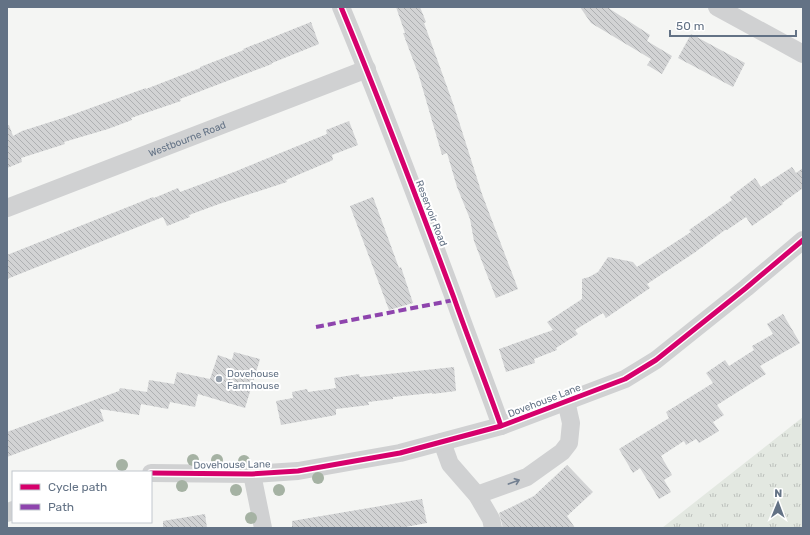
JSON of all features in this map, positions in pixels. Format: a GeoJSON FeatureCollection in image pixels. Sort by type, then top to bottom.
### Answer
{"type":"FeatureCollection","features":[{"type":"Feature","properties":{"kind":"street","name":"Reservoir Road"},"geometry":{"type":"LineString","coordinates":[[341,7],[367,69],[501,426]]}},
{"type":"Feature","properties":{"kind":"street"},"geometry":{"type":"LineString","coordinates":[[717,7],[803,54]]}},
{"type":"Feature","properties":{"kind":"street","name":"Westbourne Road"},"geometry":{"type":"LineString","coordinates":[[7,208],[367,69]]}},
{"type":"Feature","properties":{"kind":"street","name":"Dovehouse Lane"},"geometry":{"type":"LineString","coordinates":[[152,473],[252,474],[298,471],[400,453],[501,426],[625,379],[656,360],[803,240]]}},
{"type":"Feature","properties":{"kind":"street"},"geometry":{"type":"LineString","coordinates":[[477,495],[527,477],[562,452],[569,443],[571,423],[566,402]]}},
{"type":"Feature","properties":{"kind":"street"},"geometry":{"type":"LineString","coordinates":[[442,442],[450,464],[477,495],[491,519],[493,528]]}},
{"type":"Feature","properties":{"kind":"street"},"geometry":{"type":"LineString","coordinates":[[252,474],[263,528]]}},
{"type":"Feature","properties":{"kind":"green space"},"geometry":{"type":"Polygon","coordinates":[[[803,417],[803,528],[662,528],[794,424],[803,417]]]}},
{"type":"Feature","properties":{"kind":"building"},"geometry":{"type":"Polygon","coordinates":[[[396,7],[420,7],[426,22],[424,23],[454,106],[482,194],[518,289],[496,298],[474,241],[470,219],[457,187],[447,153],[442,155],[419,76],[403,33],[405,33],[396,7]]]}},
{"type":"Feature","properties":{"kind":"building"},"geometry":{"type":"Polygon","coordinates":[[[580,7],[608,7],[650,35],[647,41],[672,56],[662,74],[647,65],[651,59],[591,23],[580,7]]]}},
{"type":"Feature","properties":{"kind":"building"},"geometry":{"type":"Polygon","coordinates":[[[311,22],[319,44],[272,64],[180,99],[181,101],[131,118],[132,120],[64,142],[65,144],[21,158],[22,162],[7,168],[7,125],[9,125],[13,136],[22,131],[146,89],[311,22]]]}},
{"type":"Feature","properties":{"kind":"building"},"geometry":{"type":"Polygon","coordinates":[[[691,34],[745,63],[733,87],[678,58],[691,34]]]}},
{"type":"Feature","properties":{"kind":"building"},"geometry":{"type":"Polygon","coordinates":[[[349,121],[358,145],[332,155],[333,160],[286,180],[287,182],[189,215],[190,217],[167,226],[163,217],[7,279],[7,255],[153,197],[154,198],[178,188],[180,192],[234,172],[327,134],[326,130],[349,121]]]}},
{"type":"Feature","properties":{"kind":"building"},"geometry":{"type":"Polygon","coordinates":[[[792,167],[796,173],[803,168],[803,188],[782,203],[783,204],[752,226],[746,217],[647,284],[650,288],[606,318],[603,313],[575,330],[578,334],[556,348],[557,350],[534,359],[535,363],[506,372],[499,349],[553,330],[547,322],[582,299],[582,279],[598,272],[608,257],[633,262],[637,267],[691,232],[689,230],[732,200],[730,197],[755,178],[761,187],[792,167]]]}},
{"type":"Feature","properties":{"kind":"building"},"geometry":{"type":"Polygon","coordinates":[[[373,197],[399,268],[401,267],[413,303],[389,310],[350,206],[373,197]]]}},
{"type":"Feature","properties":{"kind":"building"},"geometry":{"type":"Polygon","coordinates":[[[783,314],[800,343],[760,366],[766,374],[717,405],[724,415],[713,422],[719,431],[699,443],[696,439],[686,445],[684,441],[661,456],[672,475],[664,480],[671,492],[659,499],[640,468],[633,473],[619,449],[669,418],[666,412],[713,383],[706,373],[725,360],[729,366],[754,350],[752,346],[773,334],[767,324],[783,314]]]}},
{"type":"Feature","properties":{"kind":"building"},"geometry":{"type":"Polygon","coordinates":[[[234,352],[260,359],[245,408],[198,394],[195,407],[170,402],[168,409],[141,404],[139,415],[100,409],[104,421],[7,457],[7,432],[119,391],[120,388],[147,392],[149,380],[174,384],[177,372],[210,379],[218,355],[232,360],[234,352]]]}},
{"type":"Feature","properties":{"kind":"building"},"geometry":{"type":"Polygon","coordinates":[[[454,367],[456,391],[393,397],[393,399],[368,402],[369,405],[336,409],[336,415],[281,425],[276,401],[293,398],[292,392],[307,389],[308,392],[336,388],[334,378],[359,374],[360,377],[454,367]]]}},
{"type":"Feature","properties":{"kind":"building"},"geometry":{"type":"Polygon","coordinates":[[[567,465],[593,492],[567,516],[575,528],[503,528],[499,513],[534,496],[567,465]]]}},
{"type":"Feature","properties":{"kind":"building"},"geometry":{"type":"Polygon","coordinates":[[[422,499],[427,523],[400,528],[292,528],[292,521],[422,499]]]}},
{"type":"Feature","properties":{"kind":"building"},"geometry":{"type":"Polygon","coordinates":[[[205,514],[207,528],[163,528],[163,521],[205,514]]]}},
{"type":"Feature","properties":{"kind":"marked path"},"geometry":{"type":"LineString","coordinates":[[316,327],[454,300]]}},
{"type":"Feature","properties":{"kind":"cycle path"},"geometry":{"type":"LineString","coordinates":[[341,7],[413,189],[501,426]]}},
{"type":"Feature","properties":{"kind":"cycle path"},"geometry":{"type":"LineString","coordinates":[[152,473],[252,474],[298,471],[400,453],[501,426],[625,379],[656,360],[803,240]]}},
{"type":"Feature","properties":{"kind":"place","name":"Dovehouse Farmhouse"},"geometry":{"type":"Point","coordinates":[219,379]}}]}
